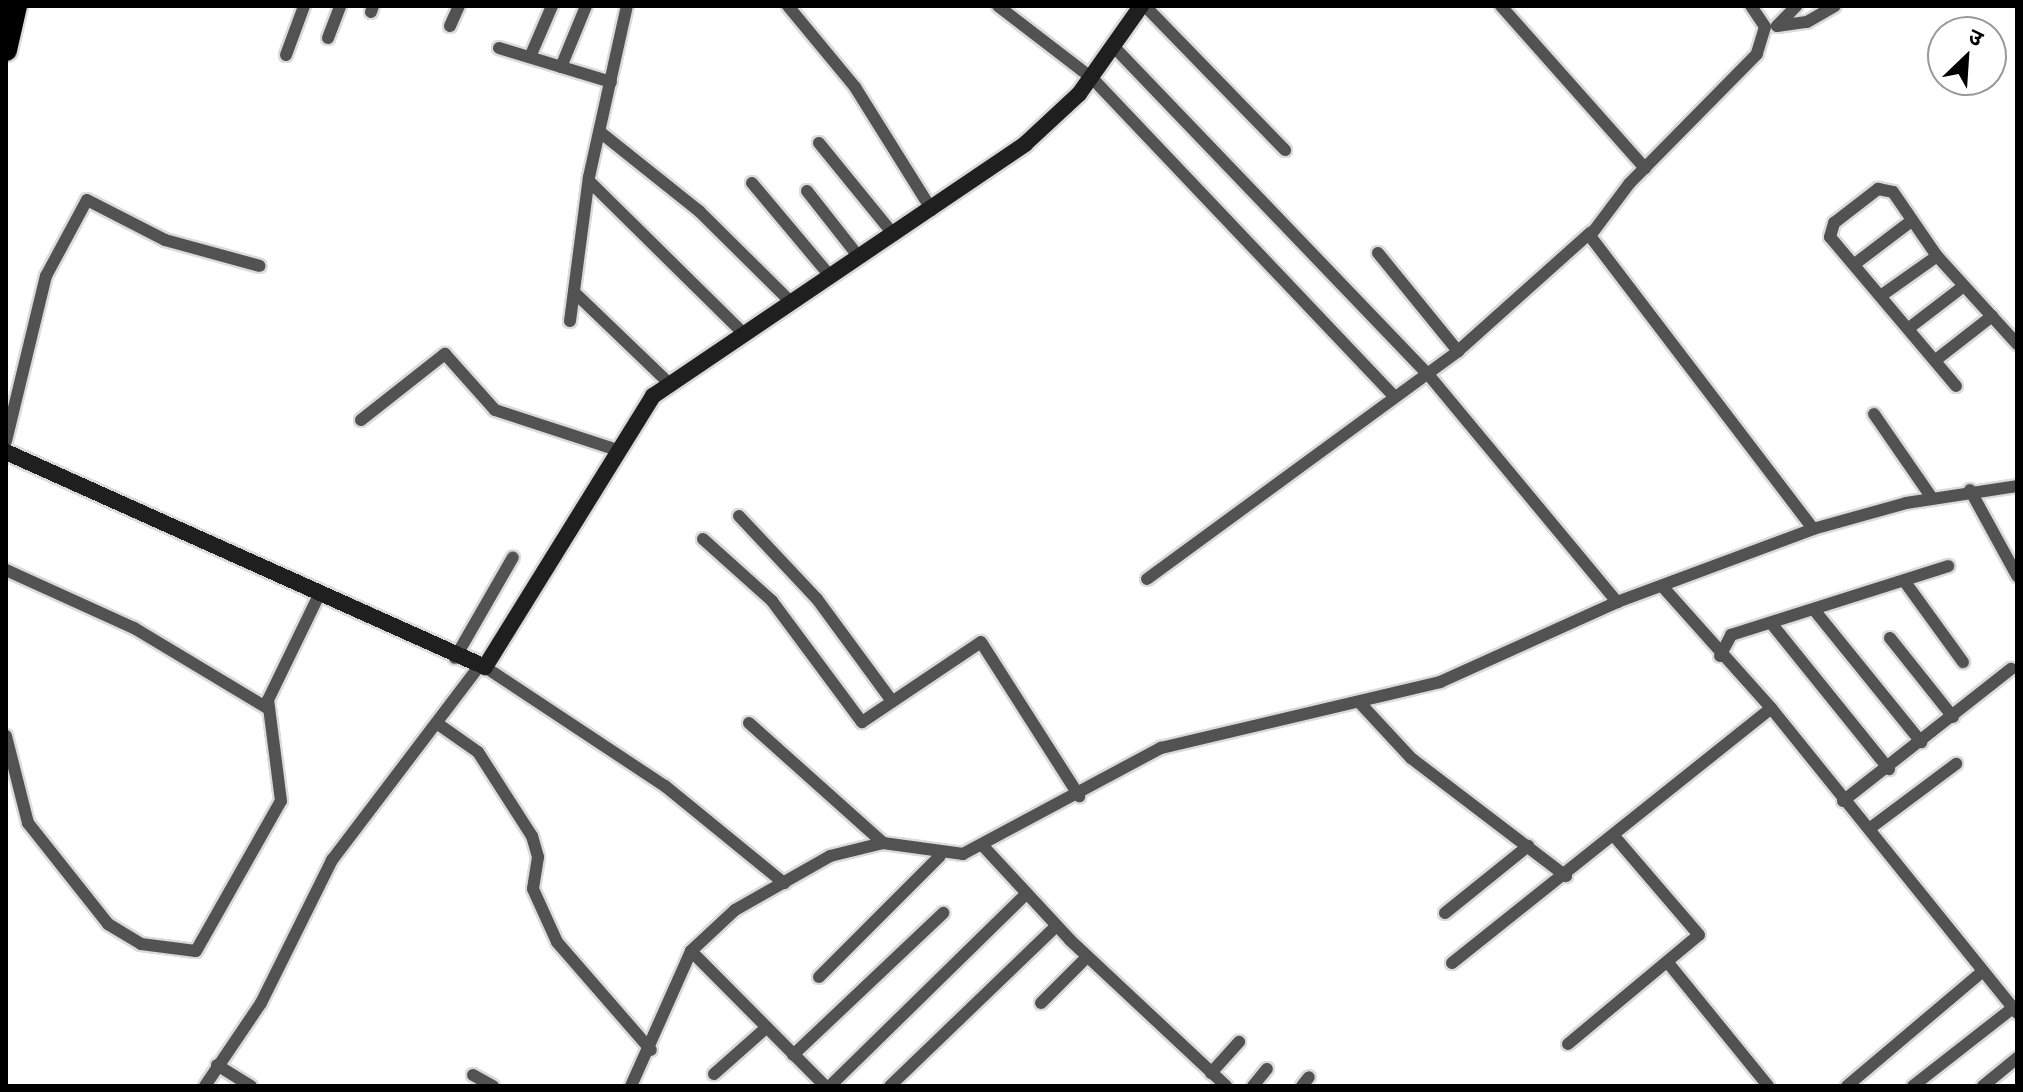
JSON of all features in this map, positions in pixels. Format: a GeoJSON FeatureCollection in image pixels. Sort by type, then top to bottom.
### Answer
{"type":"FeatureCollection","features":[{"type":"Feature","properties":{"kind":"highway"},"geometry":{"type":"LineString","coordinates":[[6,50],[16,6]]}},
{"type":"Feature","properties":{"kind":"street"},"geometry":{"type":"LineString","coordinates":[[286,55],[304,6]]}},
{"type":"Feature","properties":{"kind":"street"},"geometry":{"type":"LineString","coordinates":[[328,38],[340,6]]}},
{"type":"Feature","properties":{"kind":"street"},"geometry":{"type":"LineString","coordinates":[[450,26],[459,6]]}},
{"type":"Feature","properties":{"kind":"street"},"geometry":{"type":"LineString","coordinates":[[530,57],[552,6]]}},
{"type":"Feature","properties":{"kind":"street"},"geometry":{"type":"LineString","coordinates":[[561,67],[586,6]]}},
{"type":"Feature","properties":{"kind":"street"},"geometry":{"type":"LineString","coordinates":[[570,321],[589,181],[627,6]]}},
{"type":"Feature","properties":{"kind":"street"},"geometry":{"type":"LineString","coordinates":[[788,6],[855,87],[932,210]]}},
{"type":"Feature","properties":{"kind":"street"},"geometry":{"type":"LineString","coordinates":[[998,6],[1092,78],[1395,397]]}},
{"type":"Feature","properties":{"kind":"street"},"geometry":{"type":"LineString","coordinates":[[205,1086],[261,1003],[332,860],[482,668],[614,449],[669,383],[932,210],[1025,144],[1092,78],[1143,6],[1285,150]]}},
{"type":"Feature","properties":{"kind":"street"},"geometry":{"type":"LineString","coordinates":[[1501,6],[1645,168]]}},
{"type":"Feature","properties":{"kind":"street"},"geometry":{"type":"LineString","coordinates":[[1751,6],[1766,36]]}},
{"type":"Feature","properties":{"kind":"street"},"geometry":{"type":"LineString","coordinates":[[1147,579],[1458,351],[1591,232],[1645,168],[1757,54],[1766,36],[1796,6]]}},
{"type":"Feature","properties":{"kind":"street"},"geometry":{"type":"LineString","coordinates":[[1777,26],[1807,22],[1835,6]]}},
{"type":"Feature","properties":{"kind":"street"},"geometry":{"type":"LineString","coordinates":[[1114,47],[1427,373],[1617,602]]}},
{"type":"Feature","properties":{"kind":"street"},"geometry":{"type":"LineString","coordinates":[[499,48],[611,82]]}},
{"type":"Feature","properties":{"kind":"street"},"geometry":{"type":"LineString","coordinates":[[600,132],[699,211],[792,303]]}},
{"type":"Feature","properties":{"kind":"street"},"geometry":{"type":"LineString","coordinates":[[819,143],[894,235]]}},
{"type":"Feature","properties":{"kind":"street"},"geometry":{"type":"LineString","coordinates":[[589,181],[743,333]]}},
{"type":"Feature","properties":{"kind":"street"},"geometry":{"type":"LineString","coordinates":[[752,183],[831,277]]}},
{"type":"Feature","properties":{"kind":"street"},"geometry":{"type":"LineString","coordinates":[[1956,386],[1830,228],[1878,189],[1893,192],[1910,222],[1937,256],[2017,344]]}},
{"type":"Feature","properties":{"kind":"street"},"geometry":{"type":"LineString","coordinates":[[807,191],[859,257]]}},
{"type":"Feature","properties":{"kind":"street"},"geometry":{"type":"LineString","coordinates":[[6,441],[46,276],[87,200],[165,240],[260,266]]}},
{"type":"Feature","properties":{"kind":"street"},"geometry":{"type":"LineString","coordinates":[[1856,263],[1910,222]]}},
{"type":"Feature","properties":{"kind":"street"},"geometry":{"type":"LineString","coordinates":[[1591,232],[1595,247],[1813,529]]}},
{"type":"Feature","properties":{"kind":"street"},"geometry":{"type":"LineString","coordinates":[[1378,253],[1458,351]]}},
{"type":"Feature","properties":{"kind":"street"},"geometry":{"type":"LineString","coordinates":[[1882,295],[1937,256]]}},
{"type":"Feature","properties":{"kind":"street"},"geometry":{"type":"LineString","coordinates":[[1909,328],[1964,286]]}},
{"type":"Feature","properties":{"kind":"street"},"geometry":{"type":"LineString","coordinates":[[575,293],[669,383]]}},
{"type":"Feature","properties":{"kind":"street"},"geometry":{"type":"LineString","coordinates":[[1937,359],[1992,316]]}},
{"type":"Feature","properties":{"kind":"street"},"geometry":{"type":"LineString","coordinates":[[361,420],[445,354],[495,410],[614,449]]}},
{"type":"Feature","properties":{"kind":"street"},"geometry":{"type":"LineString","coordinates":[[1874,414],[1932,498]]}},
{"type":"Feature","properties":{"kind":"street"},"geometry":{"type":"LineString","coordinates":[[6,452],[321,591],[455,658],[482,668],[665,786],[784,883]]}},
{"type":"Feature","properties":{"kind":"street"},"geometry":{"type":"LineString","coordinates":[[632,1086],[651,1050],[673,980],[691,951],[735,910],[830,856],[883,843],[940,856],[984,847],[1161,748],[1360,703],[1483,666],[1617,602],[1813,529],[1932,498],[1970,490],[2017,486]]}},
{"type":"Feature","properties":{"kind":"street"},"geometry":{"type":"LineString","coordinates":[[1970,490],[2017,576]]}},
{"type":"Feature","properties":{"kind":"street"},"geometry":{"type":"LineString","coordinates":[[739,516],[817,599],[892,701]]}},
{"type":"Feature","properties":{"kind":"street"},"geometry":{"type":"LineString","coordinates":[[703,539],[772,601],[862,722],[981,642],[1079,796]]}},
{"type":"Feature","properties":{"kind":"street"},"geometry":{"type":"LineString","coordinates":[[455,658],[513,557]]}},
{"type":"Feature","properties":{"kind":"street"},"geometry":{"type":"LineString","coordinates":[[1720,656],[1731,635],[1815,611],[1948,566]]}},
{"type":"Feature","properties":{"kind":"street"},"geometry":{"type":"LineString","coordinates":[[6,570],[96,608],[269,709]]}},
{"type":"Feature","properties":{"kind":"street"},"geometry":{"type":"LineString","coordinates":[[1905,582],[1963,662]]}},
{"type":"Feature","properties":{"kind":"street"},"geometry":{"type":"LineString","coordinates":[[1662,586],[1720,656],[1771,708],[1843,801],[2015,1010],[1919,1084]]}},
{"type":"Feature","properties":{"kind":"street"},"geometry":{"type":"LineString","coordinates":[[6,736],[28,823],[108,924],[141,944],[189,952],[201,948],[217,924],[281,801],[269,709],[277,672],[321,591]]}},
{"type":"Feature","properties":{"kind":"street"},"geometry":{"type":"LineString","coordinates":[[1815,611],[1921,742]]}},
{"type":"Feature","properties":{"kind":"street"},"geometry":{"type":"LineString","coordinates":[[1771,623],[1889,769]]}},
{"type":"Feature","properties":{"kind":"street"},"geometry":{"type":"LineString","coordinates":[[1890,638],[1953,717]]}},
{"type":"Feature","properties":{"kind":"street"},"geometry":{"type":"LineString","coordinates":[[1843,801],[1889,769],[2011,669]]}},
{"type":"Feature","properties":{"kind":"street"},"geometry":{"type":"LineString","coordinates":[[1360,703],[1411,758],[1566,876]]}},
{"type":"Feature","properties":{"kind":"street"},"geometry":{"type":"LineString","coordinates":[[1452,963],[1616,838],[1771,708]]}},
{"type":"Feature","properties":{"kind":"street"},"geometry":{"type":"LineString","coordinates":[[749,723],[883,843]]}},
{"type":"Feature","properties":{"kind":"street"},"geometry":{"type":"LineString","coordinates":[[438,724],[478,752],[532,836],[538,857],[533,889],[557,942],[651,1050]]}},
{"type":"Feature","properties":{"kind":"street"},"geometry":{"type":"LineString","coordinates":[[1869,829],[1956,764]]}},
{"type":"Feature","properties":{"kind":"street"},"geometry":{"type":"LineString","coordinates":[[1568,1044],[1669,964],[1698,930],[1616,838]]}},
{"type":"Feature","properties":{"kind":"street"},"geometry":{"type":"LineString","coordinates":[[1445,913],[1528,846]]}},
{"type":"Feature","properties":{"kind":"street"},"geometry":{"type":"LineString","coordinates":[[984,847],[1025,895],[1087,957],[1226,1086]]}},
{"type":"Feature","properties":{"kind":"street"},"geometry":{"type":"LineString","coordinates":[[819,977],[940,856]]}},
{"type":"Feature","properties":{"kind":"street"},"geometry":{"type":"LineString","coordinates":[[691,951],[827,1086],[1025,895]]}},
{"type":"Feature","properties":{"kind":"street"},"geometry":{"type":"LineString","coordinates":[[793,1055],[943,913]]}},
{"type":"Feature","properties":{"kind":"street"},"geometry":{"type":"LineString","coordinates":[[890,1086],[1056,926]]}},
{"type":"Feature","properties":{"kind":"street"},"geometry":{"type":"LineString","coordinates":[[1041,1003],[1087,957]]}},
{"type":"Feature","properties":{"kind":"street"},"geometry":{"type":"LineString","coordinates":[[1669,964],[1768,1086]]}},
{"type":"Feature","properties":{"kind":"street"},"geometry":{"type":"LineString","coordinates":[[1847,1086],[1982,972]]}},
{"type":"Feature","properties":{"kind":"street"},"geometry":{"type":"LineString","coordinates":[[714,1074],[766,1028]]}},
{"type":"Feature","properties":{"kind":"street"},"geometry":{"type":"LineString","coordinates":[[1211,1073],[1239,1042]]}},
{"type":"Feature","properties":{"kind":"street"},"geometry":{"type":"LineString","coordinates":[[1983,1086],[2017,1058]]}},
{"type":"Feature","properties":{"kind":"street"},"geometry":{"type":"LineString","coordinates":[[217,1065],[251,1086]]}},
{"type":"Feature","properties":{"kind":"street"},"geometry":{"type":"LineString","coordinates":[[1253,1086],[1267,1069]]}},
{"type":"Feature","properties":{"kind":"street"},"geometry":{"type":"LineString","coordinates":[[473,1075],[493,1086]]}}]}
